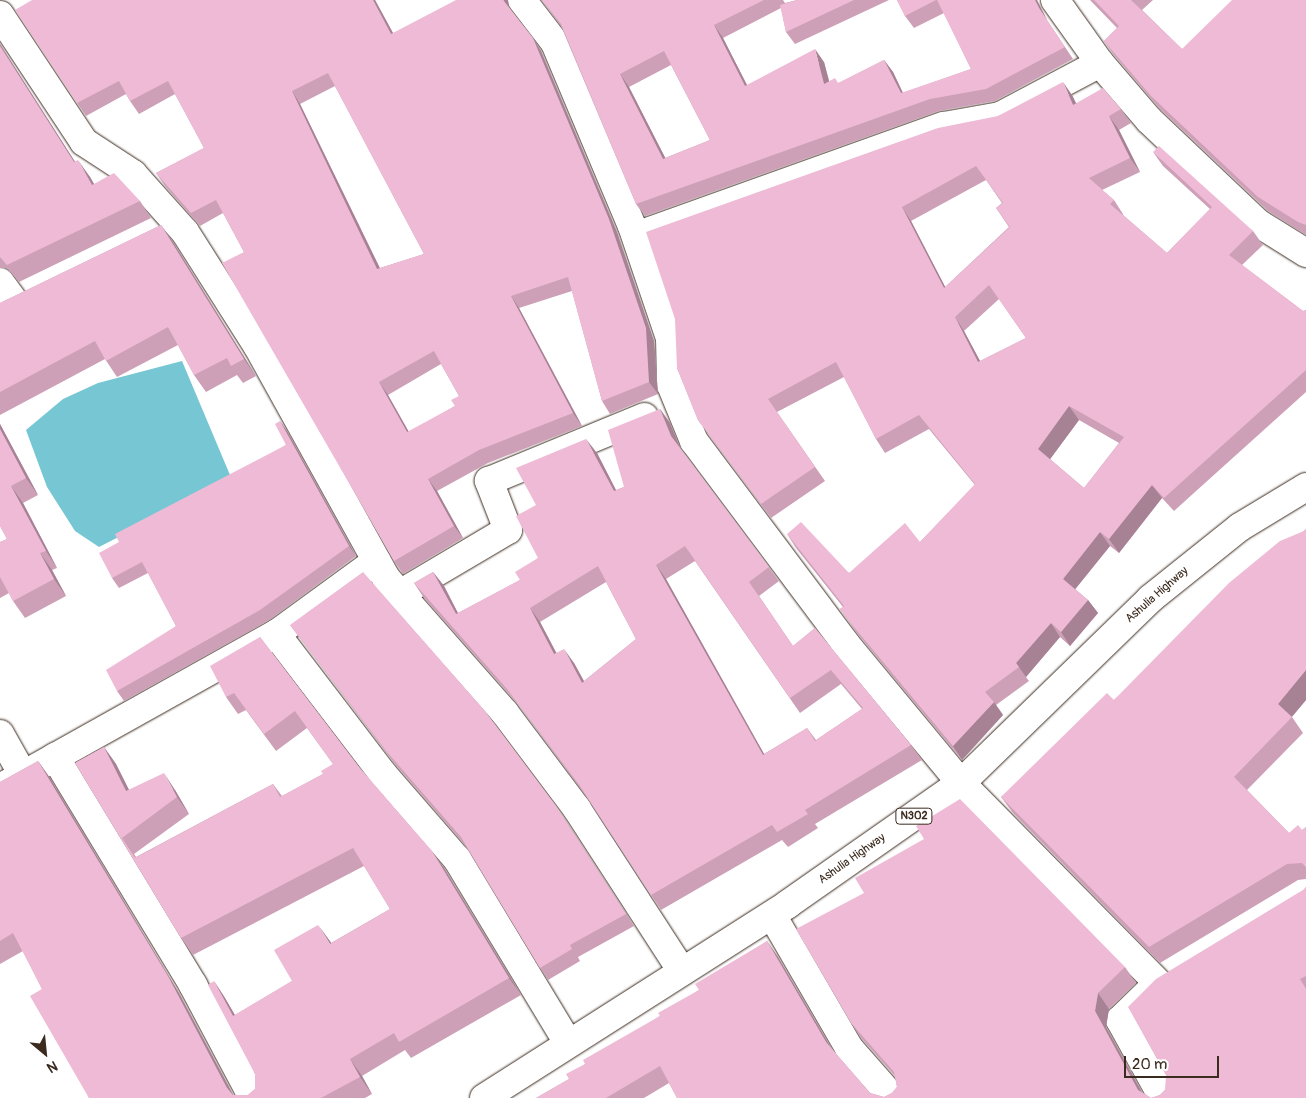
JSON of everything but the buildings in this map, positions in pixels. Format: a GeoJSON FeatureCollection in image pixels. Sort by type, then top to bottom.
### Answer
{"type":"FeatureCollection","features":[{"type":"Feature","properties":{"kind":"main road"},"geometry":{"type":"LineString","coordinates":[[522,0],[555,43],[636,236],[670,338],[671,386],[694,441],[742,510],[961,783],[1158,983]]}},
{"type":"Feature","properties":{"kind":"main road"},"geometry":{"type":"LineString","coordinates":[[1056,0],[1100,63],[1150,120],[1258,223],[1306,253]]}},
{"type":"Feature","properties":{"kind":"main road"},"geometry":{"type":"LineString","coordinates":[[0,15],[84,142],[133,174],[177,223],[258,347],[376,561],[400,594],[505,713],[578,809],[682,970]]}},
{"type":"Feature","properties":{"kind":"main road"},"geometry":{"type":"LineString","coordinates":[[636,236],[944,126],[1000,116],[1100,63]]}},
{"type":"Feature","properties":{"kind":"main road"},"geometry":{"type":"LineString","coordinates":[[152,235],[177,223]]}},
{"type":"Feature","properties":{"kind":"main road"},"geometry":{"type":"LineString","coordinates":[[5,297],[42,289]]}},
{"type":"Feature","properties":{"kind":"main road"},"geometry":{"type":"LineString","coordinates":[[400,594],[508,530],[489,481],[678,404]]}},
{"type":"Feature","properties":{"kind":"main road","name":"Ashulia Highway"},"geometry":{"type":"LineString","coordinates":[[484,1098],[682,970],[772,915],[961,783],[1150,599],[1240,527],[1306,487]]}},
{"type":"Feature","properties":{"kind":"main road"},"geometry":{"type":"LineString","coordinates":[[0,788],[276,634],[376,561]]}},
{"type":"Feature","properties":{"kind":"main road"},"geometry":{"type":"LineString","coordinates":[[276,634],[383,774],[456,860],[568,1043]]}},
{"type":"Feature","properties":{"kind":"main road"},"geometry":{"type":"LineString","coordinates":[[0,734],[23,775]]}},
{"type":"Feature","properties":{"kind":"main road"},"geometry":{"type":"LineString","coordinates":[[54,757],[193,985],[253,1098]]}},
{"type":"Feature","properties":{"kind":"main road"},"geometry":{"type":"LineString","coordinates":[[772,915],[849,1048],[893,1098]]}},
{"type":"Feature","properties":{"kind":"main road"},"geometry":{"type":"LineString","coordinates":[[1165,1098],[1120,1020],[1158,983],[1183,968]]}},
{"type":"Feature","properties":{"kind":"water"},"geometry":{"type":"Polygon","coordinates":[[[182,361],[230,475],[193,499],[99,547],[75,531],[47,487],[26,430],[63,399],[98,383],[182,361]]]}}]}
